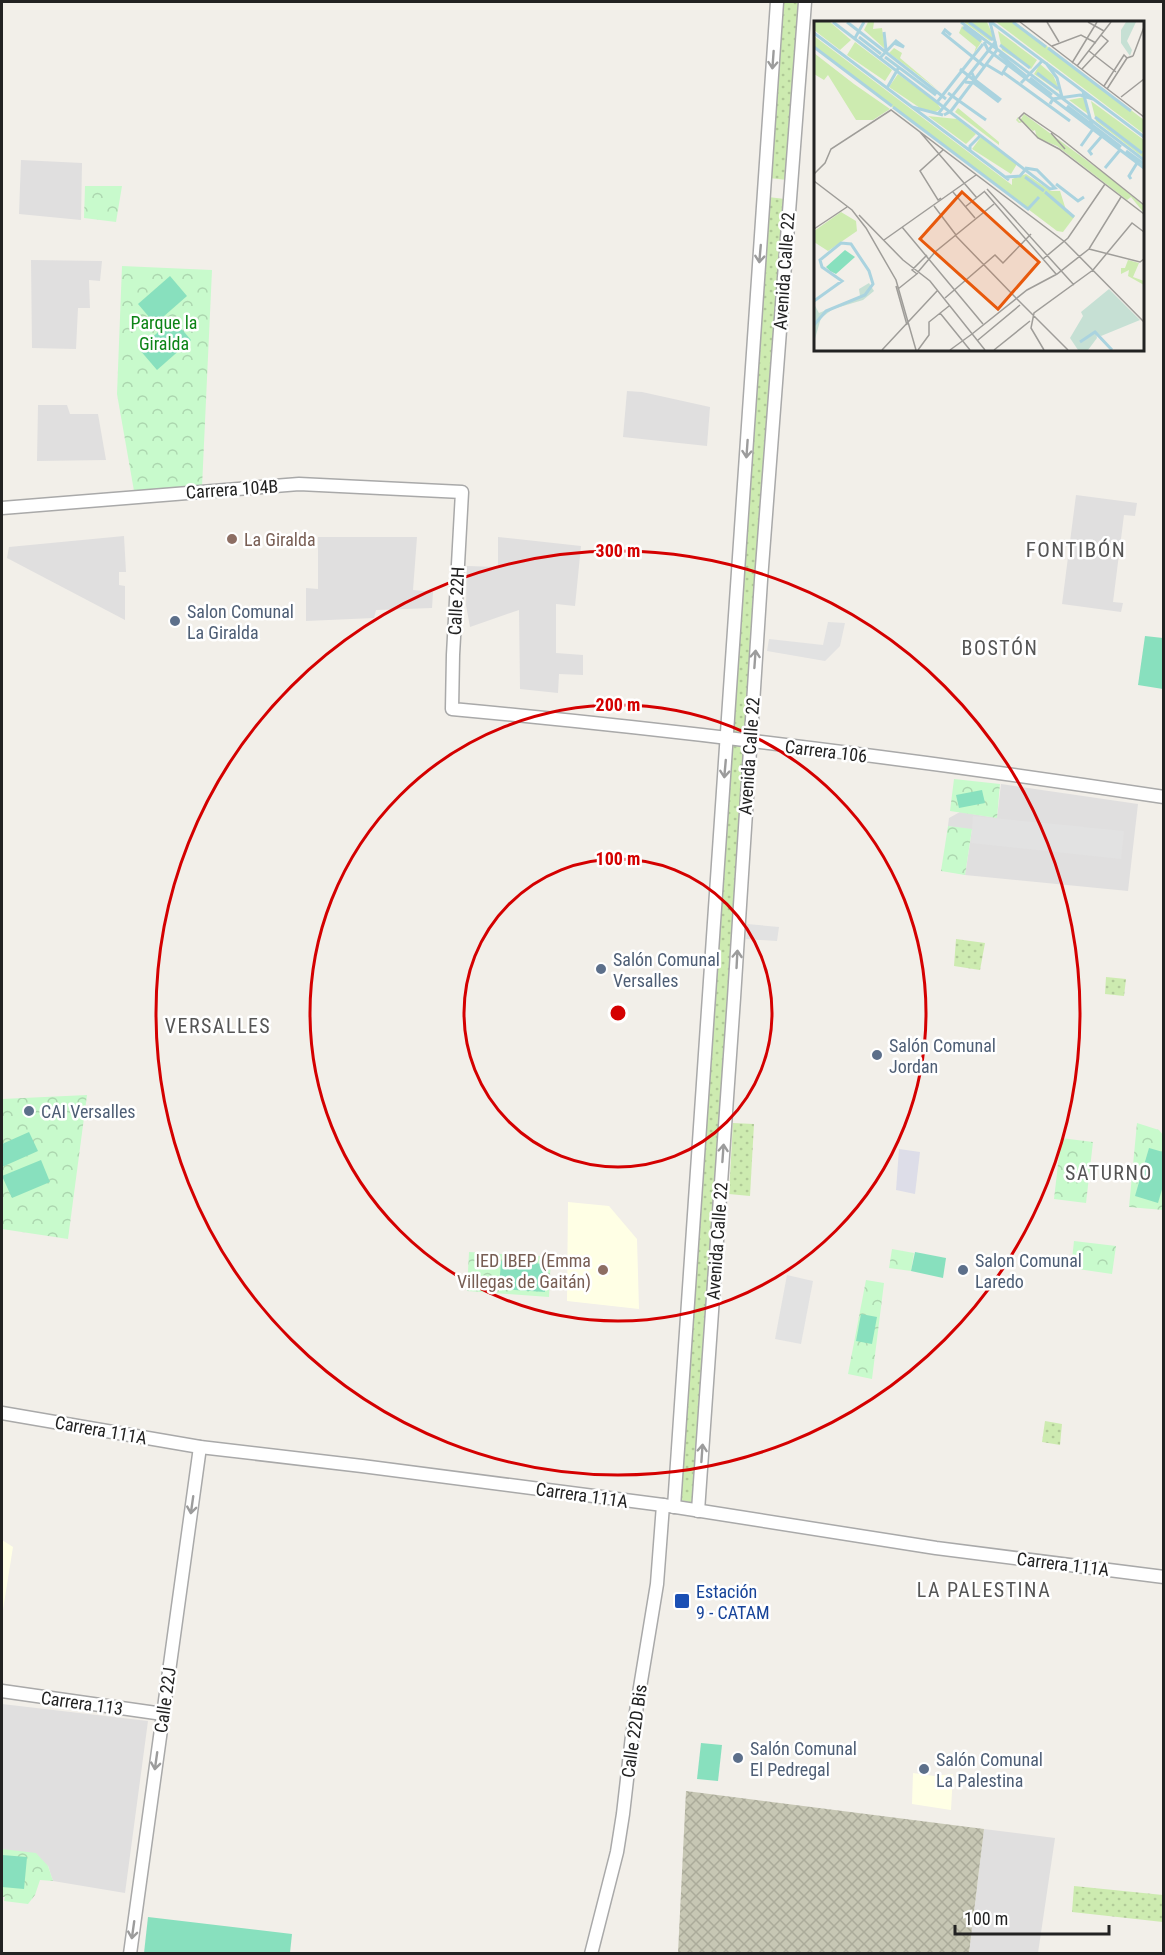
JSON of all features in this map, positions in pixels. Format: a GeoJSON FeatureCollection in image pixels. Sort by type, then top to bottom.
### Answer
{"type":"FeatureCollection","features":[{"type":"Feature","properties":{"kind":"street","name":"Avenida Calle 22"},"geometry":{"type":"LineString","coordinates":[[669,1506],[689,1308],[777,2]]}},
{"type":"Feature","properties":{"kind":"street","name":"Avenida Calle 22"},"geometry":{"type":"LineString","coordinates":[[698,1511],[734,1009],[750,741],[805,2]]}},
{"type":"Feature","properties":{"kind":"street","name":"Carrera 104B"},"geometry":{"type":"LineString","coordinates":[[2,508],[299,484],[462,492]]}},
{"type":"Feature","properties":{"kind":"street","name":"Calle 22H"},"geometry":{"type":"LineString","coordinates":[[452,710],[462,492]]}},
{"type":"Feature","properties":{"kind":"street","name":"Carrera 106"},"geometry":{"type":"LineString","coordinates":[[452,710],[590,722],[728,738],[1164,797]]}},
{"type":"Feature","properties":{"kind":"street","name":"Carrera 111A"},"geometry":{"type":"LineString","coordinates":[[2,1413],[200,1447],[669,1506],[936,1548],[1164,1577]]}},
{"type":"Feature","properties":{"kind":"street","name":"Calle 22J"},"geometry":{"type":"LineString","coordinates":[[130,1953],[200,1447]]}},
{"type":"Feature","properties":{"kind":"street","name":"Calle 22D Bis"},"geometry":{"type":"LineString","coordinates":[[591,1953],[617,1852],[632,1736],[669,1506]]}},
{"type":"Feature","properties":{"kind":"street","name":"Carrera 113"},"geometry":{"type":"LineString","coordinates":[[2,1691],[163,1714]]}},
{"type":"Feature","properties":{"kind":"shaded area"},"geometry":{"type":"Polygon","coordinates":[[[21,160],[82,163],[81,220],[19,214],[21,160]]]}},
{"type":"Feature","properties":{"kind":"shaded area"},"geometry":{"type":"Polygon","coordinates":[[[31,260],[102,261],[100,281],[89,280],[90,308],[78,308],[76,349],[32,348],[31,260]]]}},
{"type":"Feature","properties":{"kind":"shaded area"},"geometry":{"type":"Polygon","coordinates":[[[627,391],[642,392],[710,407],[707,446],[623,437],[627,391]]]}},
{"type":"Feature","properties":{"kind":"shaded area"},"geometry":{"type":"Polygon","coordinates":[[[38,405],[67,405],[70,414],[98,414],[106,460],[37,461],[38,405]]]}},
{"type":"Feature","properties":{"kind":"shaded area"},"geometry":{"type":"Polygon","coordinates":[[[1076,495],[1137,503],[1135,516],[1124,515],[1113,602],[1123,603],[1121,612],[1062,604],[1076,495]]]}},
{"type":"Feature","properties":{"kind":"shaded area"},"geometry":{"type":"Polygon","coordinates":[[[124,536],[126,572],[119,572],[119,585],[125,586],[125,620],[7,558],[9,547],[124,536]]]}},
{"type":"Feature","properties":{"kind":"shaded area"},"geometry":{"type":"Polygon","coordinates":[[[318,537],[417,537],[413,590],[433,592],[432,608],[376,610],[374,618],[306,621],[306,588],[318,589],[318,537]]]}},
{"type":"Feature","properties":{"kind":"shaded area"},"geometry":{"type":"Polygon","coordinates":[[[498,537],[581,546],[575,606],[556,604],[556,653],[583,655],[583,675],[559,674],[558,693],[520,689],[519,610],[470,627],[466,605],[467,566],[498,567],[498,537]]]}},
{"type":"Feature","properties":{"kind":"shaded area"},"geometry":{"type":"Polygon","coordinates":[[[828,622],[845,623],[840,646],[825,661],[767,651],[769,639],[823,645],[828,622]]]}},
{"type":"Feature","properties":{"kind":"shaded area"},"geometry":{"type":"Polygon","coordinates":[[[1001,784],[1138,804],[1128,891],[965,875],[972,830],[948,826],[949,818],[960,812],[997,818],[1001,784]]]}},
{"type":"Feature","properties":{"kind":"shaded area"},"geometry":{"type":"Polygon","coordinates":[[[973,816],[1124,831],[1121,859],[971,843],[973,816]]]}},
{"type":"Feature","properties":{"kind":"shaded area"},"geometry":{"type":"Polygon","coordinates":[[[747,924],[779,927],[777,941],[746,939],[747,924]]]}},
{"type":"Feature","properties":{"kind":"shaded area"},"geometry":{"type":"Polygon","coordinates":[[[899,1149],[920,1152],[915,1194],[896,1190],[899,1149]]]}},
{"type":"Feature","properties":{"kind":"shaded area","name":"IED IBEP (Emma Villegas de Gaitán)"},"geometry":{"type":"Polygon","coordinates":[[[568,1202],[609,1206],[637,1239],[639,1309],[567,1301],[568,1202]]]}},
{"type":"Feature","properties":{"kind":"shaded area"},"geometry":{"type":"Polygon","coordinates":[[[787,1275],[813,1281],[801,1344],[775,1339],[787,1275]]]}},
{"type":"Feature","properties":{"kind":"shaded area"},"geometry":{"type":"Polygon","coordinates":[[[2,1540],[13,1547],[2,1616],[2,1540]]]}},
{"type":"Feature","properties":{"kind":"shaded area"},"geometry":{"type":"Polygon","coordinates":[[[2,1704],[148,1721],[125,1893],[53,1881],[48,1866],[2,1849],[2,1704]]]}},
{"type":"Feature","properties":{"kind":"shaded area"},"geometry":{"type":"Polygon","coordinates":[[[913,1773],[934,1776],[953,1774],[951,1810],[912,1804],[913,1773]]]}},
{"type":"Feature","properties":{"kind":"shaded area"},"geometry":{"type":"Polygon","coordinates":[[[686,1791],[984,1829],[969,1953],[678,1953],[686,1791]]]}},
{"type":"Feature","properties":{"kind":"shaded area"},"geometry":{"type":"Polygon","coordinates":[[[984,1829],[1055,1838],[1038,1953],[969,1954],[984,1829]]]}},
{"type":"Feature","properties":{"kind":"green space"},"geometry":{"type":"Polygon","coordinates":[[[781,2],[800,2],[787,180],[769,178],[781,2]]]}},
{"type":"Feature","properties":{"kind":"green space"},"geometry":{"type":"Polygon","coordinates":[[[85,186],[122,186],[116,222],[84,218],[85,186]]]}},
{"type":"Feature","properties":{"kind":"green space"},"geometry":{"type":"Polygon","coordinates":[[[768,197],[785,199],[747,733],[732,733],[768,197]]]}},
{"type":"Feature","properties":{"kind":"green space","name":"Parque la Giralda"},"geometry":{"type":"Polygon","coordinates":[[[122,266],[212,270],[202,487],[134,491],[117,394],[122,266]]]}},
{"type":"Feature","properties":{"kind":"green space"},"geometry":{"type":"Polygon","coordinates":[[[170,276],[187,296],[155,324],[138,304],[170,276]]]}},
{"type":"Feature","properties":{"kind":"green space"},"geometry":{"type":"Polygon","coordinates":[[[173,319],[191,340],[157,370],[139,349],[173,319]]]}},
{"type":"Feature","properties":{"kind":"green space"},"geometry":{"type":"Polygon","coordinates":[[[1145,636],[1163,638],[1163,689],[1138,685],[1145,636]]]}},
{"type":"Feature","properties":{"kind":"green space"},"geometry":{"type":"Polygon","coordinates":[[[731,745],[747,747],[694,1503],[680,1500],[731,745]]]}},
{"type":"Feature","properties":{"kind":"green space"},"geometry":{"type":"Polygon","coordinates":[[[954,779],[1000,784],[997,818],[950,811],[954,779]]]}},
{"type":"Feature","properties":{"kind":"green space"},"geometry":{"type":"Polygon","coordinates":[[[982,790],[985,803],[959,808],[956,795],[982,790]]]}},
{"type":"Feature","properties":{"kind":"green space"},"geometry":{"type":"Polygon","coordinates":[[[948,826],[972,829],[965,875],[941,871],[948,826]]]}},
{"type":"Feature","properties":{"kind":"green space"},"geometry":{"type":"Polygon","coordinates":[[[956,939],[985,943],[980,970],[954,966],[956,939]]]}},
{"type":"Feature","properties":{"kind":"green space"},"geometry":{"type":"Polygon","coordinates":[[[1106,977],[1126,979],[1124,996],[1105,994],[1106,977]]]}},
{"type":"Feature","properties":{"kind":"green space"},"geometry":{"type":"Polygon","coordinates":[[[87,1095],[68,1239],[2,1229],[2,1099],[87,1095]]]}},
{"type":"Feature","properties":{"kind":"green space"},"geometry":{"type":"Polygon","coordinates":[[[733,1123],[754,1124],[750,1196],[729,1194],[733,1123]]]}},
{"type":"Feature","properties":{"kind":"green space","name":"SATURNO"},"geometry":{"type":"Polygon","coordinates":[[[1137,1123],[1159,1130],[1163,1135],[1163,1210],[1129,1207],[1137,1123]]]}},
{"type":"Feature","properties":{"kind":"green space"},"geometry":{"type":"Polygon","coordinates":[[[29,1132],[38,1151],[2,1167],[2,1144],[29,1132]]]}},
{"type":"Feature","properties":{"kind":"green space"},"geometry":{"type":"Polygon","coordinates":[[[1061,1138],[1093,1142],[1086,1203],[1054,1199],[1061,1138]]]}},
{"type":"Feature","properties":{"kind":"green space"},"geometry":{"type":"Polygon","coordinates":[[[1149,1148],[1163,1152],[1163,1186],[1158,1203],[1135,1196],[1149,1148]]]}},
{"type":"Feature","properties":{"kind":"green space"},"geometry":{"type":"Polygon","coordinates":[[[41,1160],[50,1182],[12,1198],[2,1176],[41,1160]]]}},
{"type":"Feature","properties":{"kind":"green space"},"geometry":{"type":"Polygon","coordinates":[[[1074,1241],[1116,1246],[1112,1274],[1071,1268],[1074,1241]]]}},
{"type":"Feature","properties":{"kind":"green space"},"geometry":{"type":"Polygon","coordinates":[[[892,1249],[914,1253],[911,1271],[889,1268],[892,1249]]]}},
{"type":"Feature","properties":{"kind":"green space"},"geometry":{"type":"Polygon","coordinates":[[[469,1252],[551,1257],[549,1297],[467,1291],[469,1252]]]}},
{"type":"Feature","properties":{"kind":"green space"},"geometry":{"type":"Polygon","coordinates":[[[915,1252],[946,1258],[943,1278],[911,1271],[915,1252]]]}},
{"type":"Feature","properties":{"kind":"green space"},"geometry":{"type":"Polygon","coordinates":[[[501,1261],[546,1264],[545,1292],[499,1289],[501,1261]]]}},
{"type":"Feature","properties":{"kind":"green space"},"geometry":{"type":"Polygon","coordinates":[[[866,1280],[884,1283],[872,1379],[848,1374],[866,1280]]]}},
{"type":"Feature","properties":{"kind":"green space"},"geometry":{"type":"Polygon","coordinates":[[[861,1314],[877,1317],[872,1344],[856,1341],[861,1314]]]}},
{"type":"Feature","properties":{"kind":"green space"},"geometry":{"type":"Polygon","coordinates":[[[1045,1421],[1062,1424],[1060,1445],[1042,1442],[1045,1421]]]}},
{"type":"Feature","properties":{"kind":"green space"},"geometry":{"type":"Polygon","coordinates":[[[701,1743],[722,1745],[718,1781],[697,1779],[701,1743]]]}},
{"type":"Feature","properties":{"kind":"green space"},"geometry":{"type":"Polygon","coordinates":[[[2,1849],[36,1853],[48,1866],[53,1881],[40,1880],[35,1895],[28,1904],[4,1901],[5,1897],[2,1897],[2,1849]]]}},
{"type":"Feature","properties":{"kind":"green space"},"geometry":{"type":"Polygon","coordinates":[[[2,1855],[27,1857],[24,1889],[2,1887],[2,1855]]]}},
{"type":"Feature","properties":{"kind":"green space"},"geometry":{"type":"Polygon","coordinates":[[[1074,1886],[1163,1895],[1163,1922],[1072,1912],[1074,1886]]]}},
{"type":"Feature","properties":{"kind":"green space"},"geometry":{"type":"Polygon","coordinates":[[[148,1917],[292,1934],[290,1953],[144,1953],[148,1917]]]}},
{"type":"Feature","properties":{"kind":"place","name":"La Giralda"},"geometry":{"type":"Point","coordinates":[232,539]}},
{"type":"Feature","properties":{"kind":"place","name":"Salon Comunal La Giralda"},"geometry":{"type":"Point","coordinates":[175,621]}},
{"type":"Feature","properties":{"kind":"place","name":"Salón Comunal Versalles"},"geometry":{"type":"Point","coordinates":[601,969]}},
{"type":"Feature","properties":{"kind":"place","name":"Salón Comunal Jordan"},"geometry":{"type":"Point","coordinates":[877,1055]}},
{"type":"Feature","properties":{"kind":"place","name":"CAI Versalles"},"geometry":{"type":"Point","coordinates":[29,1111]}},
{"type":"Feature","properties":{"kind":"place","name":"IED IBEP (Emma Villegas de Gaitán)"},"geometry":{"type":"Point","coordinates":[603,1270]}},
{"type":"Feature","properties":{"kind":"place","name":"Salon Comunal Laredo"},"geometry":{"type":"Point","coordinates":[963,1270]}},
{"type":"Feature","properties":{"kind":"place","name":"Estación 9 - CATAM"},"geometry":{"type":"Point","coordinates":[682,1601]}},
{"type":"Feature","properties":{"kind":"place","name":"Salón Comunal El Pedregal"},"geometry":{"type":"Point","coordinates":[738,1758]}},
{"type":"Feature","properties":{"kind":"place","name":"Salón Comunal La Palestina"},"geometry":{"type":"Point","coordinates":[924,1769]}},
{"type":"Feature","properties":{"kind":"district","name":"FONTIBÓN"},"geometry":{"type":"Point","coordinates":[1076,550]}},
{"type":"Feature","properties":{"kind":"district","name":"BOSTÓN"},"geometry":{"type":"Point","coordinates":[1000,648]}},
{"type":"Feature","properties":{"kind":"district","name":"VERSALLES"},"geometry":{"type":"Point","coordinates":[218,1026]}},
{"type":"Feature","properties":{"kind":"district","name":"SATURNO"},"geometry":{"type":"Point","coordinates":[1109,1173]}},
{"type":"Feature","properties":{"kind":"district","name":"LA PALESTINA"},"geometry":{"type":"Point","coordinates":[984,1590]}}]}
